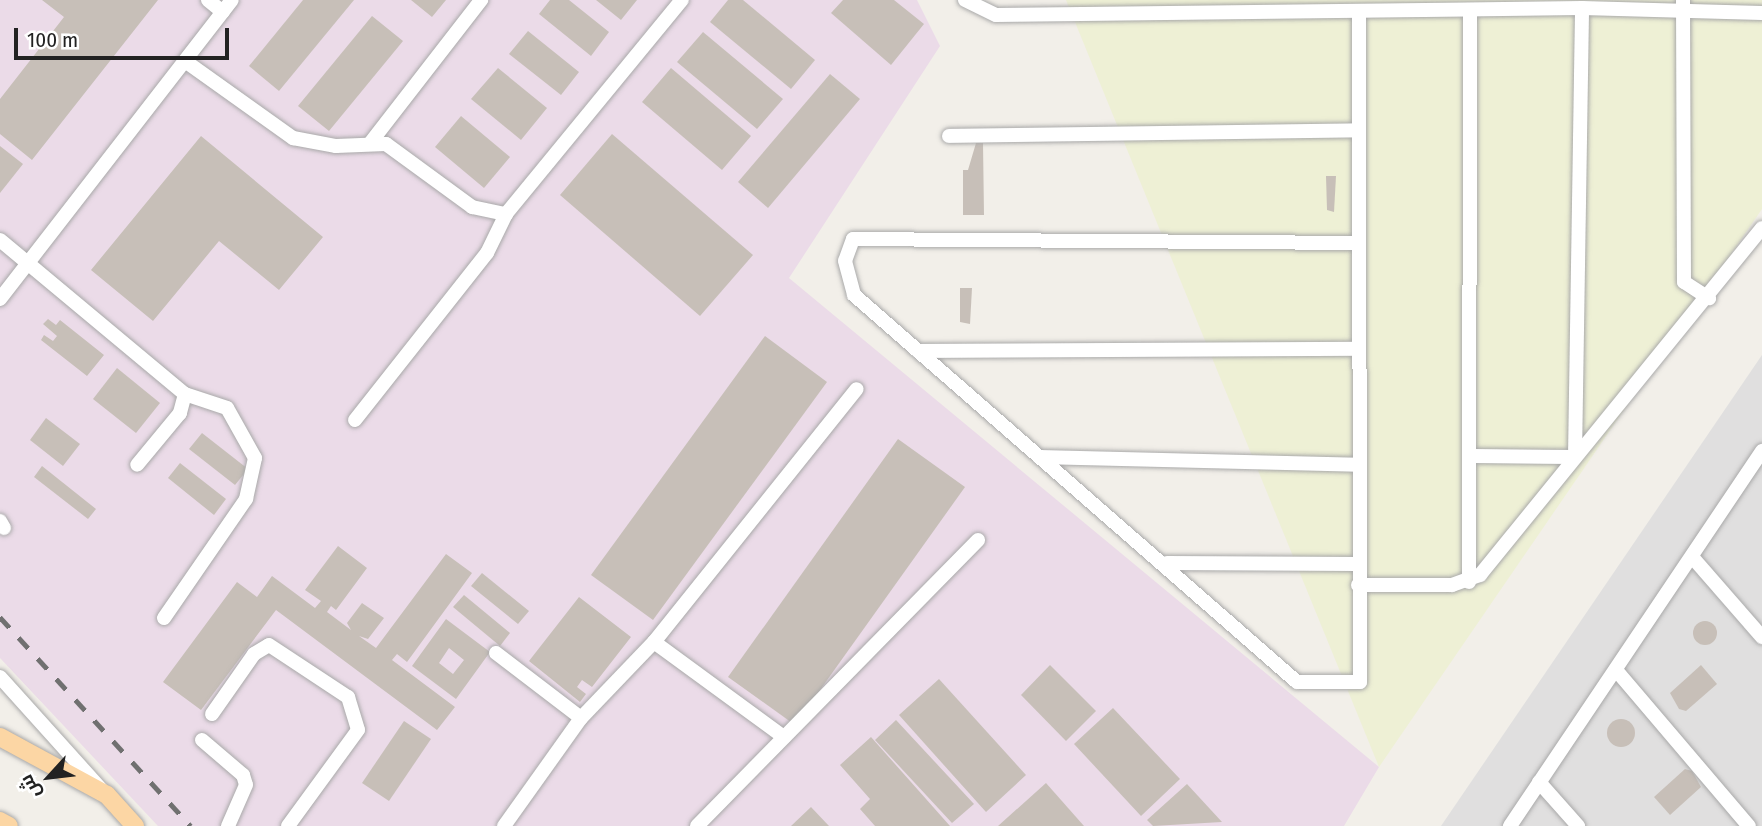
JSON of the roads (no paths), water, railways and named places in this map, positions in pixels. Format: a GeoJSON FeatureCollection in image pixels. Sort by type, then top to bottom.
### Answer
{"type":"FeatureCollection","features":[{"type":"Feature","properties":{"kind":"main road"},"geometry":{"type":"LineString","coordinates":[[0,737],[107,795],[135,826]]}},
{"type":"Feature","properties":{"kind":"main road"},"geometry":{"type":"LineString","coordinates":[[0,821],[9,826]]}},
{"type":"Feature","properties":{"kind":"street"},"geometry":{"type":"LineString","coordinates":[[0,299],[228,6],[208,0]]}},
{"type":"Feature","properties":{"kind":"street"},"geometry":{"type":"LineString","coordinates":[[372,142],[481,0]]}},
{"type":"Feature","properties":{"kind":"street"},"geometry":{"type":"LineString","coordinates":[[355,420],[488,253],[506,214],[682,0]]}},
{"type":"Feature","properties":{"kind":"street"},"geometry":{"type":"LineString","coordinates":[[965,0],[996,15],[1298,6],[1359,11],[1683,5],[1762,13]]}},
{"type":"Feature","properties":{"kind":"street"},"geometry":{"type":"LineString","coordinates":[[1683,5],[1684,282],[1709,298]]}},
{"type":"Feature","properties":{"kind":"street"},"geometry":{"type":"LineString","coordinates":[[1575,457],[1582,8]]}},
{"type":"Feature","properties":{"kind":"street"},"geometry":{"type":"LineString","coordinates":[[1469,582],[1473,456],[1470,10]]}},
{"type":"Feature","properties":{"kind":"street"},"geometry":{"type":"LineString","coordinates":[[1359,11],[1360,682],[1297,682],[1167,563],[854,295],[845,261],[853,239],[1359,243]]}},
{"type":"Feature","properties":{"kind":"street"},"geometry":{"type":"LineString","coordinates":[[185,61],[293,138],[336,146],[372,142],[386,144],[472,207],[506,214]]}},
{"type":"Feature","properties":{"kind":"street"},"geometry":{"type":"LineString","coordinates":[[950,136],[1359,130]]}},
{"type":"Feature","properties":{"kind":"street"},"geometry":{"type":"LineString","coordinates":[[1358,585],[1469,582],[1709,298],[1762,228]]}},
{"type":"Feature","properties":{"kind":"street"},"geometry":{"type":"LineString","coordinates":[[0,240],[29,260],[185,394],[227,408],[255,458],[246,499],[164,618]]}},
{"type":"Feature","properties":{"kind":"street"},"geometry":{"type":"LineString","coordinates":[[918,351],[1358,349]]}},
{"type":"Feature","properties":{"kind":"street"},"geometry":{"type":"LineString","coordinates":[[504,826],[581,718],[654,642],[857,389]]}},
{"type":"Feature","properties":{"kind":"street"},"geometry":{"type":"LineString","coordinates":[[137,465],[180,413],[185,394]]}},
{"type":"Feature","properties":{"kind":"street"},"geometry":{"type":"LineString","coordinates":[[1510,826],[1693,558],[1762,451]]}},
{"type":"Feature","properties":{"kind":"street"},"geometry":{"type":"LineString","coordinates":[[1473,456],[1575,457]]}},
{"type":"Feature","properties":{"kind":"street"},"geometry":{"type":"LineString","coordinates":[[1040,457],[1358,464]]}},
{"type":"Feature","properties":{"kind":"street"},"geometry":{"type":"LineString","coordinates":[[697,826],[978,540]]}},
{"type":"Feature","properties":{"kind":"street"},"geometry":{"type":"LineString","coordinates":[[1693,558],[1762,637]]}},
{"type":"Feature","properties":{"kind":"street"},"geometry":{"type":"LineString","coordinates":[[1167,563],[1358,564]]}},
{"type":"Feature","properties":{"kind":"street"},"geometry":{"type":"LineString","coordinates":[[654,642],[784,737]]}},
{"type":"Feature","properties":{"kind":"street"},"geometry":{"type":"LineString","coordinates":[[212,714],[254,654],[269,645],[348,697],[358,730],[288,826]]}},
{"type":"Feature","properties":{"kind":"street"},"geometry":{"type":"LineString","coordinates":[[496,653],[581,718]]}},
{"type":"Feature","properties":{"kind":"street"},"geometry":{"type":"LineString","coordinates":[[1616,670],[1749,826]]}},
{"type":"Feature","properties":{"kind":"street"},"geometry":{"type":"LineString","coordinates":[[0,677],[107,795]]}},
{"type":"Feature","properties":{"kind":"street"},"geometry":{"type":"LineString","coordinates":[[202,740],[243,775],[246,785],[228,826]]}},
{"type":"Feature","properties":{"kind":"street"},"geometry":{"type":"LineString","coordinates":[[1539,782],[1578,826]]}},
{"type":"Feature","properties":{"kind":"railway"},"geometry":{"type":"LineString","coordinates":[[0,617],[191,826]]}}]}
